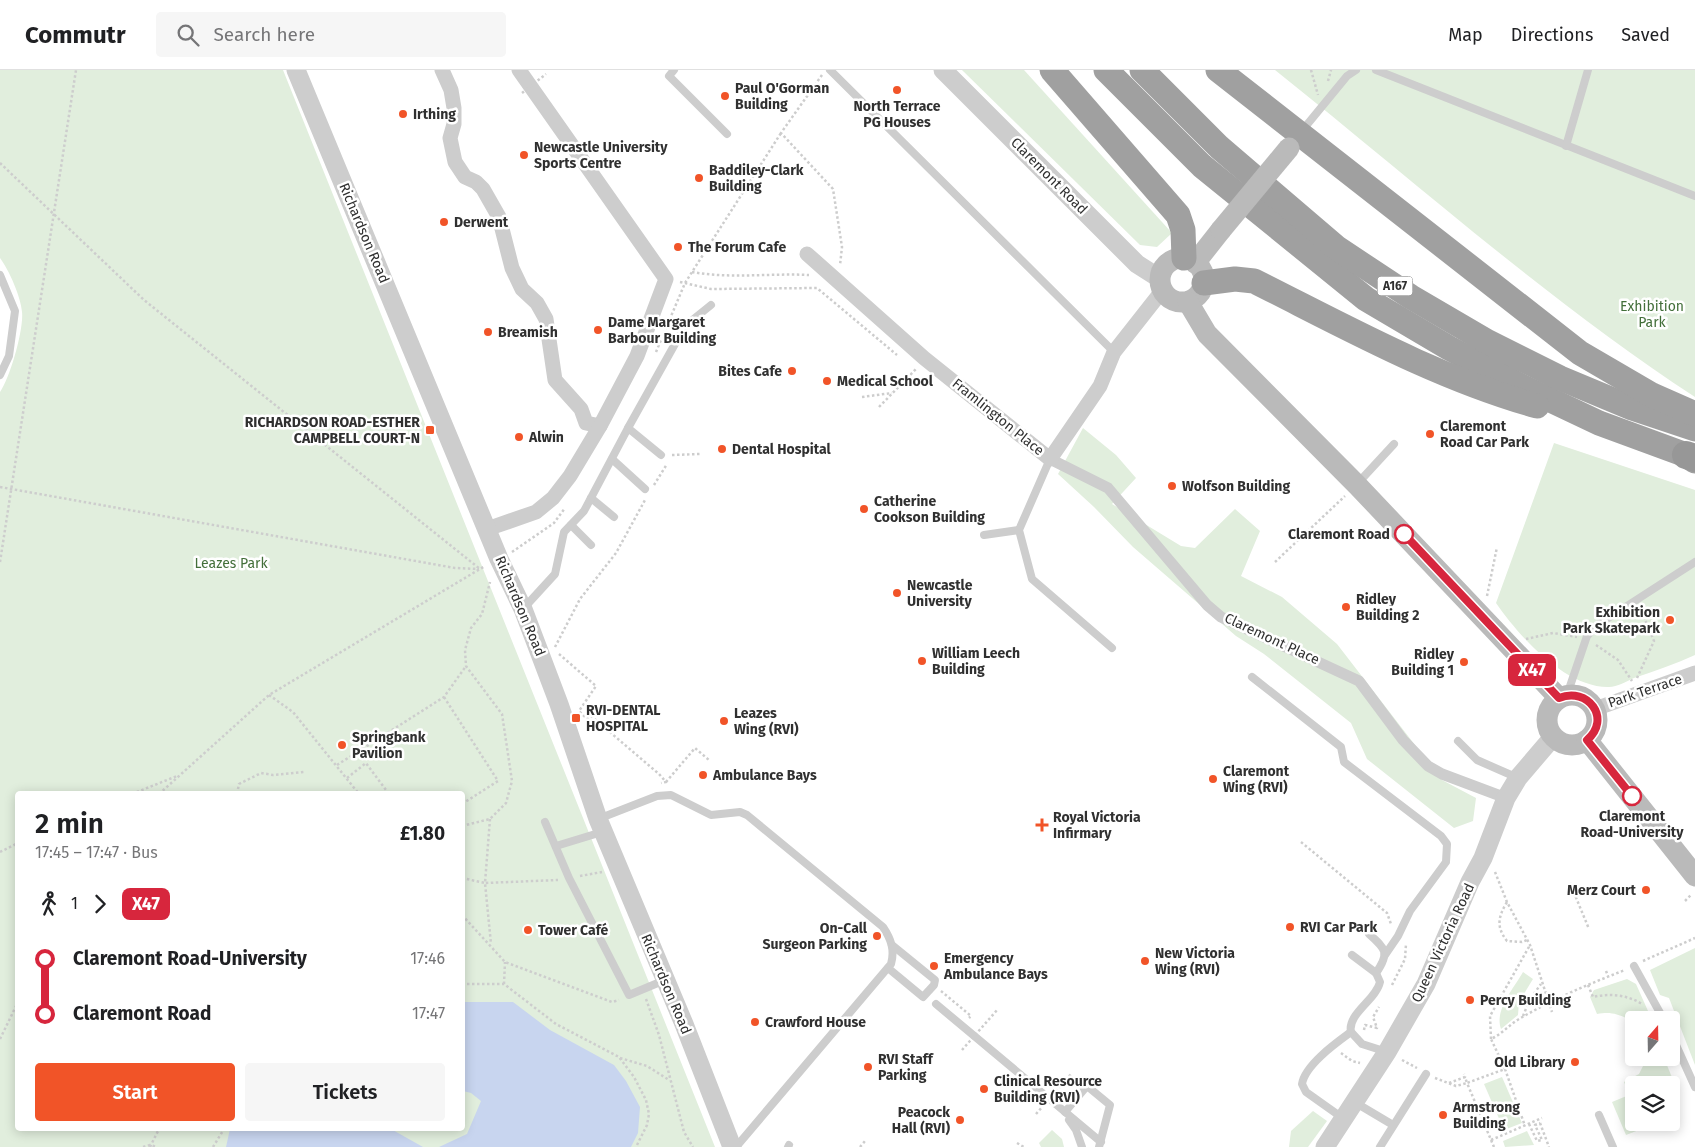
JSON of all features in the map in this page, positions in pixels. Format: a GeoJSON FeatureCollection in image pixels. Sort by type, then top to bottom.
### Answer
{"type":"FeatureCollection","features":[{"type":"Feature","properties":{"kind":"highway"},"geometry":{"type":"LineString","coordinates":[[1052,70],[1178,215],[1195,268],[1234,280],[1254,281],[1435,371],[1496,394],[1599,423]]}},
{"type":"Feature","properties":{"kind":"highway","name":"A167"},"geometry":{"type":"LineString","coordinates":[[1106,70],[1202,166],[1366,299],[1449,348],[1523,387],[1599,423],[1692,458]]}},
{"type":"Feature","properties":{"kind":"highway","name":"A167"},"geometry":{"type":"LineString","coordinates":[[1142,70],[1219,147],[1337,248],[1411,297],[1488,342],[1560,378],[1632,408],[1695,429]]}},
{"type":"Feature","properties":{"kind":"highway"},"geometry":{"type":"LineString","coordinates":[[1218,70],[1294,141],[1580,353],[1652,395],[1695,414]]}},
{"type":"Feature","properties":{"kind":"main road"},"geometry":{"type":"LineString","coordinates":[[1195,268],[1171,261],[1165,265],[1161,284],[1173,301],[1188,302],[1199,295],[1195,268],[1221,230],[1294,141]]}},
{"type":"Feature","properties":{"kind":"main road"},"geometry":{"type":"LineString","coordinates":[[1188,302],[1207,334],[1357,485],[1482,617],[1563,697]]}},
{"type":"Feature","properties":{"kind":"main road"},"geometry":{"type":"LineString","coordinates":[[1576,695],[1587,700],[1595,709],[1597,724],[1594,732],[1587,740],[1572,745],[1562,743],[1548,729],[1547,717],[1550,707],[1563,697],[1576,695]]}},
{"type":"Feature","properties":{"kind":"main road"},"geometry":{"type":"LineString","coordinates":[[1587,740],[1695,876]]}},
{"type":"Feature","properties":{"kind":"street","name":"Richardson Road"},"geometry":{"type":"LineString","coordinates":[[296,70],[523,609],[559,704],[601,825],[734,1147]]}},
{"type":"Feature","properties":{"kind":"street"},"geometry":{"type":"LineString","coordinates":[[442,70],[451,90],[454,108],[454,124],[450,138],[455,162],[465,177],[476,182],[483,189],[492,203],[499,217],[512,268],[522,289],[537,303],[546,319],[555,380],[580,410],[586,423],[600,426]]}},
{"type":"Feature","properties":{"kind":"street"},"geometry":{"type":"LineString","coordinates":[[488,529],[536,512],[553,498],[570,476],[638,356],[666,279],[519,70]]}},
{"type":"Feature","properties":{"kind":"street","name":"Claremont Road"},"geometry":{"type":"LineString","coordinates":[[943,70],[1137,264],[1161,284]]}},
{"type":"Feature","properties":{"kind":"street","name":"Framlington Place"},"geometry":{"type":"LineString","coordinates":[[808,254],[924,358],[1050,459],[1100,386],[1114,352],[1161,284]]}},
{"type":"Feature","properties":{"kind":"street","name":"Claremont Place"},"geometry":{"type":"LineString","coordinates":[[1050,459],[1108,488],[1208,605],[1221,617],[1359,681],[1403,740],[1428,766],[1442,774],[1506,798]]}},
{"type":"Feature","properties":{"kind":"street","name":"Park Terrace"},"geometry":{"type":"LineString","coordinates":[[1595,709],[1695,673]]}},
{"type":"Feature","properties":{"kind":"street","name":"Queen Victoria Road"},"geometry":{"type":"LineString","coordinates":[[1331,1144],[1387,1052],[1434,968],[1470,882],[1483,858],[1506,798],[1518,778],[1553,736]]}},
{"type":"Feature","properties":{"kind":"lane"},"geometry":{"type":"LineString","coordinates":[[674,70],[669,76],[727,134]]}},
{"type":"Feature","properties":{"kind":"lane"},"geometry":{"type":"LineString","coordinates":[[830,70],[1114,352]]}},
{"type":"Feature","properties":{"kind":"lane"},"geometry":{"type":"LineString","coordinates":[[1294,141],[1321,106],[1348,76],[1356,70]]}},
{"type":"Feature","properties":{"kind":"lane"},"geometry":{"type":"LineString","coordinates":[[1376,70],[1695,196]]}},
{"type":"Feature","properties":{"kind":"lane"},"geometry":{"type":"LineString","coordinates":[[1566,146],[1588,70]]}},
{"type":"Feature","properties":{"kind":"lane"},"geometry":{"type":"LineString","coordinates":[[0,275],[15,311],[9,356],[0,375]]}},
{"type":"Feature","properties":{"kind":"lane"},"geometry":{"type":"LineString","coordinates":[[523,609],[556,574],[564,532],[584,511],[685,326],[711,305]]}},
{"type":"Feature","properties":{"kind":"lane"},"geometry":{"type":"LineString","coordinates":[[628,428],[662,455]]}},
{"type":"Feature","properties":{"kind":"lane"},"geometry":{"type":"LineString","coordinates":[[1357,485],[1394,444]]}},
{"type":"Feature","properties":{"kind":"lane"},"geometry":{"type":"LineString","coordinates":[[612,459],[648,491]]}},
{"type":"Feature","properties":{"kind":"lane"},"geometry":{"type":"LineString","coordinates":[[1050,459],[1019,530],[1032,579],[1112,648]]}},
{"type":"Feature","properties":{"kind":"lane"},"geometry":{"type":"LineString","coordinates":[[591,498],[614,516]]}},
{"type":"Feature","properties":{"kind":"lane"},"geometry":{"type":"LineString","coordinates":[[571,525],[591,545]]}},
{"type":"Feature","properties":{"kind":"lane"},"geometry":{"type":"LineString","coordinates":[[984,535],[1019,530]]}},
{"type":"Feature","properties":{"kind":"lane"},"geometry":{"type":"LineString","coordinates":[[1563,697],[1587,636],[1596,626],[1695,562]]}},
{"type":"Feature","properties":{"kind":"lane"},"geometry":{"type":"LineString","coordinates":[[1252,677],[1341,747],[1344,762],[1440,836],[1447,844],[1446,862],[1410,911],[1376,973]]}},
{"type":"Feature","properties":{"kind":"lane"},"geometry":{"type":"LineString","coordinates":[[1458,741],[1477,760],[1518,778]]}},
{"type":"Feature","properties":{"kind":"lane"},"geometry":{"type":"LineString","coordinates":[[556,846],[657,796],[671,795],[711,815],[740,812],[747,815],[883,927],[890,937],[894,955],[888,968],[734,1147]]}},
{"type":"Feature","properties":{"kind":"lane"},"geometry":{"type":"LineString","coordinates":[[545,822],[569,878],[629,995],[665,980]]}},
{"type":"Feature","properties":{"kind":"lane"},"geometry":{"type":"LineString","coordinates":[[1369,934],[1384,947],[1385,954]]}},
{"type":"Feature","properties":{"kind":"lane"},"geometry":{"type":"LineString","coordinates":[[888,968],[923,997],[934,985],[935,980],[892,945]]}},
{"type":"Feature","properties":{"kind":"lane"},"geometry":{"type":"LineString","coordinates":[[1352,955],[1379,977],[1378,987],[1351,1023],[1351,1032],[1362,1044],[1387,1052]]}},
{"type":"Feature","properties":{"kind":"lane"},"geometry":{"type":"LineString","coordinates":[[1634,966],[1659,1011]]}},
{"type":"Feature","properties":{"kind":"lane"},"geometry":{"type":"LineString","coordinates":[[936,1004],[1065,1112],[1100,1145],[1110,1105],[1087,1086],[1065,1112]]}},
{"type":"Feature","properties":{"kind":"lane"},"geometry":{"type":"LineString","coordinates":[[1344,1120],[1306,1092],[1302,1084],[1305,1075],[1333,1046],[1351,1032]]}},
{"type":"Feature","properties":{"kind":"lane"},"geometry":{"type":"LineString","coordinates":[[1680,1054],[1695,1087]]}},
{"type":"Feature","properties":{"kind":"lane"},"geometry":{"type":"LineString","coordinates":[[1380,1147],[1430,1076]]}},
{"type":"Feature","properties":{"kind":"lane"},"geometry":{"type":"LineString","coordinates":[[1356,1103],[1393,1126]]}},
{"type":"Feature","properties":{"kind":"lane"},"geometry":{"type":"LineString","coordinates":[[1065,1112],[1076,1130],[1082,1147]]}},
{"type":"Feature","properties":{"kind":"lane"},"geometry":{"type":"LineString","coordinates":[[1599,1115],[1613,1147]]}},
{"type":"Feature","properties":{"kind":"path"},"geometry":{"type":"LineString","coordinates":[[0,562],[76,70]]}},
{"type":"Feature","properties":{"kind":"path"},"geometry":{"type":"LineString","coordinates":[[692,272],[720,277],[770,273],[811,275],[839,280],[842,247],[834,189],[781,133],[826,70]]}},
{"type":"Feature","properties":{"kind":"path"},"geometry":{"type":"LineString","coordinates":[[1311,70],[1321,106]]}},
{"type":"Feature","properties":{"kind":"path"},"geometry":{"type":"LineString","coordinates":[[522,94],[546,74]]}},
{"type":"Feature","properties":{"kind":"path"},"geometry":{"type":"LineString","coordinates":[[0,163],[144,300],[480,569]]}},
{"type":"Feature","properties":{"kind":"path"},"geometry":{"type":"LineString","coordinates":[[666,279],[710,289],[816,288],[901,359]]}},
{"type":"Feature","properties":{"kind":"path"},"geometry":{"type":"LineString","coordinates":[[908,364],[923,376]]}},
{"type":"Feature","properties":{"kind":"path"},"geometry":{"type":"LineString","coordinates":[[879,407],[915,370]]}},
{"type":"Feature","properties":{"kind":"path"},"geometry":{"type":"LineString","coordinates":[[862,397],[893,392]]}},
{"type":"Feature","properties":{"kind":"path"},"geometry":{"type":"LineString","coordinates":[[648,491],[673,454],[700,454]]}},
{"type":"Feature","properties":{"kind":"path"},"geometry":{"type":"LineString","coordinates":[[1275,562],[1357,485]]}},
{"type":"Feature","properties":{"kind":"path"},"geometry":{"type":"LineString","coordinates":[[0,487],[446,566],[480,569]]}},
{"type":"Feature","properties":{"kind":"path"},"geometry":{"type":"LineString","coordinates":[[645,500],[616,553],[580,600],[554,649],[596,686],[579,711],[587,719],[592,716],[666,782]]}},
{"type":"Feature","properties":{"kind":"path"},"geometry":{"type":"LineString","coordinates":[[1482,617],[1497,547]]}},
{"type":"Feature","properties":{"kind":"path"},"geometry":{"type":"LineString","coordinates":[[465,825],[490,819],[506,803],[512,781],[509,749],[502,714],[466,666],[465,650],[471,628],[482,614],[491,584],[484,567]]}},
{"type":"Feature","properties":{"kind":"path"},"geometry":{"type":"LineString","coordinates":[[162,791],[269,694],[438,596],[480,569]]}},
{"type":"Feature","properties":{"kind":"path"},"geometry":{"type":"LineString","coordinates":[[1634,685],[1654,641],[1636,600]]}},
{"type":"Feature","properties":{"kind":"path"},"geometry":{"type":"LineString","coordinates":[[337,765],[444,697],[466,666]]}},
{"type":"Feature","properties":{"kind":"path"},"geometry":{"type":"LineString","coordinates":[[269,694],[293,712],[357,791]]}},
{"type":"Feature","properties":{"kind":"path"},"geometry":{"type":"LineString","coordinates":[[444,697],[498,781],[465,802]]}},
{"type":"Feature","properties":{"kind":"path"},"geometry":{"type":"LineString","coordinates":[[657,785],[666,782],[695,748],[709,760]]}},
{"type":"Feature","properties":{"kind":"path"},"geometry":{"type":"LineString","coordinates":[[347,778],[366,764],[388,791]]}},
{"type":"Feature","properties":{"kind":"path"},"geometry":{"type":"LineString","coordinates":[[238,791],[239,784],[261,773],[273,775],[304,772]]}},
{"type":"Feature","properties":{"kind":"path"},"geometry":{"type":"LineString","coordinates":[[139,791],[178,775]]}},
{"type":"Feature","properties":{"kind":"path"},"geometry":{"type":"LineString","coordinates":[[490,819],[484,883],[491,946]]}},
{"type":"Feature","properties":{"kind":"path"},"geometry":{"type":"LineString","coordinates":[[0,852],[15,845]]}},
{"type":"Feature","properties":{"kind":"path"},"geometry":{"type":"LineString","coordinates":[[1492,866],[1507,902],[1530,944],[1552,1012]]}},
{"type":"Feature","properties":{"kind":"path"},"geometry":{"type":"LineString","coordinates":[[465,879],[484,883],[569,878],[618,868]]}},
{"type":"Feature","properties":{"kind":"path"},"geometry":{"type":"LineString","coordinates":[[1570,883],[1589,929]]}},
{"type":"Feature","properties":{"kind":"path"},"geometry":{"type":"LineString","coordinates":[[1685,901],[1695,891]]}},
{"type":"Feature","properties":{"kind":"path"},"geometry":{"type":"LineString","coordinates":[[1507,902],[1500,914],[1498,924],[1500,932],[1507,941],[1522,942],[1527,940]]}},
{"type":"Feature","properties":{"kind":"path"},"geometry":{"type":"LineString","coordinates":[[465,917],[505,962],[612,1002],[622,1000],[629,995]]}},
{"type":"Feature","properties":{"kind":"path"},"geometry":{"type":"LineString","coordinates":[[1491,1039],[1522,1017],[1549,1002],[1695,938]]}},
{"type":"Feature","properties":{"kind":"path"},"geometry":{"type":"LineString","coordinates":[[1525,1126],[1505,1069],[1491,1039],[1490,1016],[1530,944]]}},
{"type":"Feature","properties":{"kind":"path"},"geometry":{"type":"LineString","coordinates":[[504,984],[505,962]]}},
{"type":"Feature","properties":{"kind":"path"},"geometry":{"type":"LineString","coordinates":[[1606,971],[1608,976]]}},
{"type":"Feature","properties":{"kind":"path"},"geometry":{"type":"LineString","coordinates":[[465,984],[504,984],[556,1024],[619,1057],[647,1066],[669,1080]]}},
{"type":"Feature","properties":{"kind":"path"},"geometry":{"type":"LineString","coordinates":[[1522,1017],[1530,999],[1542,984]]}},
{"type":"Feature","properties":{"kind":"path"},"geometry":{"type":"LineString","coordinates":[[1588,985],[1593,997],[1604,994],[1631,998],[1641,1002],[1647,1009]]}},
{"type":"Feature","properties":{"kind":"path"},"geometry":{"type":"LineString","coordinates":[[642,991],[659,1035],[669,1080],[684,1132],[692,1147]]}},
{"type":"Feature","properties":{"kind":"path"},"geometry":{"type":"LineString","coordinates":[[0,1039],[15,1008]]}},
{"type":"Feature","properties":{"kind":"path"},"geometry":{"type":"LineString","coordinates":[[962,1050],[998,1009]]}},
{"type":"Feature","properties":{"kind":"path"},"geometry":{"type":"LineString","coordinates":[[1333,1046],[1352,1061],[1367,1064]]}},
{"type":"Feature","properties":{"kind":"path"},"geometry":{"type":"LineString","coordinates":[[619,1057],[634,1077],[647,1107],[647,1125],[636,1147]]}},
{"type":"Feature","properties":{"kind":"path"},"geometry":{"type":"LineString","coordinates":[[1430,1076],[1456,1086],[1505,1069]]}},
{"type":"Feature","properties":{"kind":"path"},"geometry":{"type":"LineString","coordinates":[[1036,1114],[1072,1073]]}},
{"type":"Feature","properties":{"kind":"path"},"geometry":{"type":"LineString","coordinates":[[1449,1083],[1464,1075],[1494,1147]]}},
{"type":"Feature","properties":{"kind":"path"},"geometry":{"type":"LineString","coordinates":[[1491,1140],[1541,1120]]}},
{"type":"Feature","properties":{"kind":"path"},"geometry":{"type":"LineString","coordinates":[[1529,1124],[1537,1141],[1542,1140],[1535,1124],[1541,1120]]}},
{"type":"Feature","properties":{"kind":"path"},"geometry":{"type":"LineString","coordinates":[[1541,1120],[1549,1147]]}},
{"type":"Feature","properties":{"kind":"path"},"geometry":{"type":"LineString","coordinates":[[150,1146],[158,1131]]}},
{"type":"Feature","properties":{"kind":"path"},"geometry":{"type":"LineString","coordinates":[[213,1147],[223,1131]]}},
{"type":"Feature","properties":{"kind":"path"},"geometry":{"type":"LineString","coordinates":[[860,1147],[865,1141]]}},
{"type":"Feature","properties":{"kind":"path"},"geometry":{"type":"LineString","coordinates":[[1017,1143],[1024,1147]]}},
{"type":"Feature","properties":{"kind":"path"},"geometry":{"type":"LineString","coordinates":[[143,1147],[157,1147]]}},
{"type":"Feature","properties":{"kind":"green space","name":"Leazes Park"},"geometry":{"type":"Polygon","coordinates":[[[0,70],[283,70],[715,1147],[0,1147],[0,392],[12,365],[19,341],[22,320],[17,291],[0,258],[0,70]]]}},
{"type":"Feature","properties":{"kind":"green space"},"geometry":{"type":"Polygon","coordinates":[[[962,70],[1024,70],[1172,233],[1157,247],[1140,245],[962,70]]]}},
{"type":"Feature","properties":{"kind":"green space","name":"Exhibition Park"},"geometry":{"type":"Polygon","coordinates":[[[1275,70],[1695,70],[1695,397],[1640,360],[1533,280],[1275,70]]]}},
{"type":"Feature","properties":{"kind":"green space"},"geometry":{"type":"Polygon","coordinates":[[[1083,428],[1116,455],[1136,478],[1112,504],[1181,546],[1195,548],[1235,509],[1260,531],[1241,576],[1282,597],[1337,644],[1442,780],[1476,798],[1473,821],[1454,828],[1367,759],[1351,723],[1264,654],[1236,636],[1133,547],[1058,474],[1083,428]]]}},
{"type":"Feature","properties":{"kind":"green space"},"geometry":{"type":"Polygon","coordinates":[[[1554,443],[1695,490],[1695,655],[1622,684],[1609,687],[1592,685],[1560,670],[1545,658],[1517,630],[1496,603],[1554,443]]]}},
{"type":"Feature","properties":{"kind":"green space"},"geometry":{"type":"Polygon","coordinates":[[[1695,948],[1695,1065],[1680,1026],[1680,1011],[1674,1011],[1669,998],[1660,995],[1650,970],[1695,948]]]}},
{"type":"Feature","properties":{"kind":"green space"},"geometry":{"type":"Polygon","coordinates":[[[1523,972],[1533,979],[1519,1002],[1518,1015],[1501,1029],[1500,1014],[1510,992],[1523,972]]]}},
{"type":"Feature","properties":{"kind":"green space"},"geometry":{"type":"Polygon","coordinates":[[[1627,979],[1636,984],[1648,1011],[1625,1011],[1625,1017],[1611,1013],[1597,1014],[1590,997],[1594,990],[1627,979]]]}},
{"type":"Feature","properties":{"kind":"green space"},"geometry":{"type":"Polygon","coordinates":[[[1643,1066],[1667,1066],[1671,1076],[1635,1076],[1639,1074],[1643,1066]]]}},
{"type":"Feature","properties":{"kind":"green space"},"geometry":{"type":"Polygon","coordinates":[[[1502,1077],[1522,1123],[1504,1130],[1484,1084],[1502,1077]]]}},
{"type":"Feature","properties":{"kind":"green space"},"geometry":{"type":"Polygon","coordinates":[[[1625,1097],[1625,1131],[1636,1131],[1626,1135],[1612,1102],[1625,1097]]]}},
{"type":"Feature","properties":{"kind":"green space"},"geometry":{"type":"Polygon","coordinates":[[[1313,1111],[1327,1121],[1308,1147],[1289,1147],[1291,1131],[1313,1111]]]}},
{"type":"Feature","properties":{"kind":"green space"},"geometry":{"type":"Polygon","coordinates":[[[1052,1130],[1062,1139],[1064,1147],[1041,1147],[1039,1143],[1052,1130]]]}},
{"type":"Feature","properties":{"kind":"green space"},"geometry":{"type":"Polygon","coordinates":[[[1527,1131],[1534,1145],[1505,1147],[1503,1141],[1527,1131]]]}},
{"type":"Feature","properties":{"kind":"water"},"geometry":{"type":"Polygon","coordinates":[[[465,1002],[513,1002],[550,1030],[614,1065],[626,1081],[640,1107],[638,1133],[631,1147],[439,1147],[467,1134],[481,1101],[471,1093],[465,1092],[465,1002]]]}},
{"type":"Feature","properties":{"kind":"water"},"geometry":{"type":"Polygon","coordinates":[[[230,1131],[395,1131],[423,1147],[226,1147],[230,1131]]]}},
{"type":"Feature","properties":{"kind":"bus line","name":"X47"},"geometry":{"type":"LineString","coordinates":[[1404,534],[1559,698],[1566,695],[1576,695],[1587,700],[1595,709],[1597,724],[1594,732],[1587,740],[1632,796]]}},
{"type":"Feature","properties":{"kind":"place","name":"North Terrace PG Houses"},"geometry":{"type":"Point","coordinates":[897,90]}},
{"type":"Feature","properties":{"kind":"place","name":"Paul O'Gorman Building"},"geometry":{"type":"Point","coordinates":[725,96]}},
{"type":"Feature","properties":{"kind":"place","name":"Irthing"},"geometry":{"type":"Point","coordinates":[403,114]}},
{"type":"Feature","properties":{"kind":"place","name":"Newcastle University Sports Centre"},"geometry":{"type":"Point","coordinates":[524,155]}},
{"type":"Feature","properties":{"kind":"place","name":"Baddiley-Clark Building"},"geometry":{"type":"Point","coordinates":[699,178]}},
{"type":"Feature","properties":{"kind":"place","name":"Derwent"},"geometry":{"type":"Point","coordinates":[444,222]}},
{"type":"Feature","properties":{"kind":"place","name":"The Forum Cafe"},"geometry":{"type":"Point","coordinates":[678,247]}},
{"type":"Feature","properties":{"kind":"place","name":"Dame Margaret Barbour Building"},"geometry":{"type":"Point","coordinates":[598,330]}},
{"type":"Feature","properties":{"kind":"place","name":"Breamish"},"geometry":{"type":"Point","coordinates":[488,332]}},
{"type":"Feature","properties":{"kind":"place","name":"Bites Cafe"},"geometry":{"type":"Point","coordinates":[792,371]}},
{"type":"Feature","properties":{"kind":"place","name":"Medical School"},"geometry":{"type":"Point","coordinates":[827,381]}},
{"type":"Feature","properties":{"kind":"place","name":"RICHARDSON ROAD-ESTHER CAMPBELL COURT-N"},"geometry":{"type":"Point","coordinates":[430,430]}},
{"type":"Feature","properties":{"kind":"place","name":"Claremont Road Car Park"},"geometry":{"type":"Point","coordinates":[1430,434]}},
{"type":"Feature","properties":{"kind":"place","name":"Alwin"},"geometry":{"type":"Point","coordinates":[519,437]}},
{"type":"Feature","properties":{"kind":"place","name":"Dental Hospital"},"geometry":{"type":"Point","coordinates":[722,449]}},
{"type":"Feature","properties":{"kind":"place","name":"Wolfson Building"},"geometry":{"type":"Point","coordinates":[1172,486]}},
{"type":"Feature","properties":{"kind":"place","name":"Catherine Cookson Building"},"geometry":{"type":"Point","coordinates":[864,509]}},
{"type":"Feature","properties":{"kind":"place","name":"Claremont Road"},"geometry":{"type":"Point","coordinates":[1404,534]}},
{"type":"Feature","properties":{"kind":"place","name":"Newcastle University"},"geometry":{"type":"Point","coordinates":[897,593]}},
{"type":"Feature","properties":{"kind":"place","name":"Ridley Building 2"},"geometry":{"type":"Point","coordinates":[1346,607]}},
{"type":"Feature","properties":{"kind":"place","name":"Exhibition Park Skatepark"},"geometry":{"type":"Point","coordinates":[1670,620]}},
{"type":"Feature","properties":{"kind":"place","name":"William Leech Building"},"geometry":{"type":"Point","coordinates":[922,661]}},
{"type":"Feature","properties":{"kind":"place","name":"Ridley Building 1"},"geometry":{"type":"Point","coordinates":[1464,662]}},
{"type":"Feature","properties":{"kind":"place","name":"RVI-DENTAL HOSPITAL"},"geometry":{"type":"Point","coordinates":[576,718]}},
{"type":"Feature","properties":{"kind":"place","name":"Leazes Wing (RVI)"},"geometry":{"type":"Point","coordinates":[724,721]}},
{"type":"Feature","properties":{"kind":"place","name":"Springbank Pavilion"},"geometry":{"type":"Point","coordinates":[342,745]}},
{"type":"Feature","properties":{"kind":"place","name":"Ambulance Bays"},"geometry":{"type":"Point","coordinates":[703,775]}},
{"type":"Feature","properties":{"kind":"place","name":"Claremont Wing (RVI)"},"geometry":{"type":"Point","coordinates":[1213,779]}},
{"type":"Feature","properties":{"kind":"place","name":"Claremont Road-University"},"geometry":{"type":"Point","coordinates":[1632,796]}},
{"type":"Feature","properties":{"kind":"place","name":"Royal Victoria Infirmary"},"geometry":{"type":"Point","coordinates":[1042,825]}},
{"type":"Feature","properties":{"kind":"place","name":"Merz Court"},"geometry":{"type":"Point","coordinates":[1646,890]}},
{"type":"Feature","properties":{"kind":"place","name":"RVI Car Park"},"geometry":{"type":"Point","coordinates":[1290,927]}},
{"type":"Feature","properties":{"kind":"place","name":"Tower Café"},"geometry":{"type":"Point","coordinates":[528,930]}},
{"type":"Feature","properties":{"kind":"place","name":"On-Call Surgeon Parking"},"geometry":{"type":"Point","coordinates":[877,936]}},
{"type":"Feature","properties":{"kind":"place","name":"New Victoria Wing (RVI)"},"geometry":{"type":"Point","coordinates":[1145,961]}},
{"type":"Feature","properties":{"kind":"place","name":"Emergency Ambulance Bays"},"geometry":{"type":"Point","coordinates":[934,966]}},
{"type":"Feature","properties":{"kind":"place","name":"Percy Building"},"geometry":{"type":"Point","coordinates":[1470,1000]}},
{"type":"Feature","properties":{"kind":"place","name":"Crawford House"},"geometry":{"type":"Point","coordinates":[755,1022]}},
{"type":"Feature","properties":{"kind":"place","name":"Old Library"},"geometry":{"type":"Point","coordinates":[1575,1062]}},
{"type":"Feature","properties":{"kind":"place","name":"RVI Staff Parking"},"geometry":{"type":"Point","coordinates":[868,1067]}},
{"type":"Feature","properties":{"kind":"place","name":"Clinical Resource Building (RVI)"},"geometry":{"type":"Point","coordinates":[984,1089]}},
{"type":"Feature","properties":{"kind":"place","name":"Armstrong Building"},"geometry":{"type":"Point","coordinates":[1443,1115]}},
{"type":"Feature","properties":{"kind":"place","name":"Peacock Hall (RVI)"},"geometry":{"type":"Point","coordinates":[960,1120]}}]}
